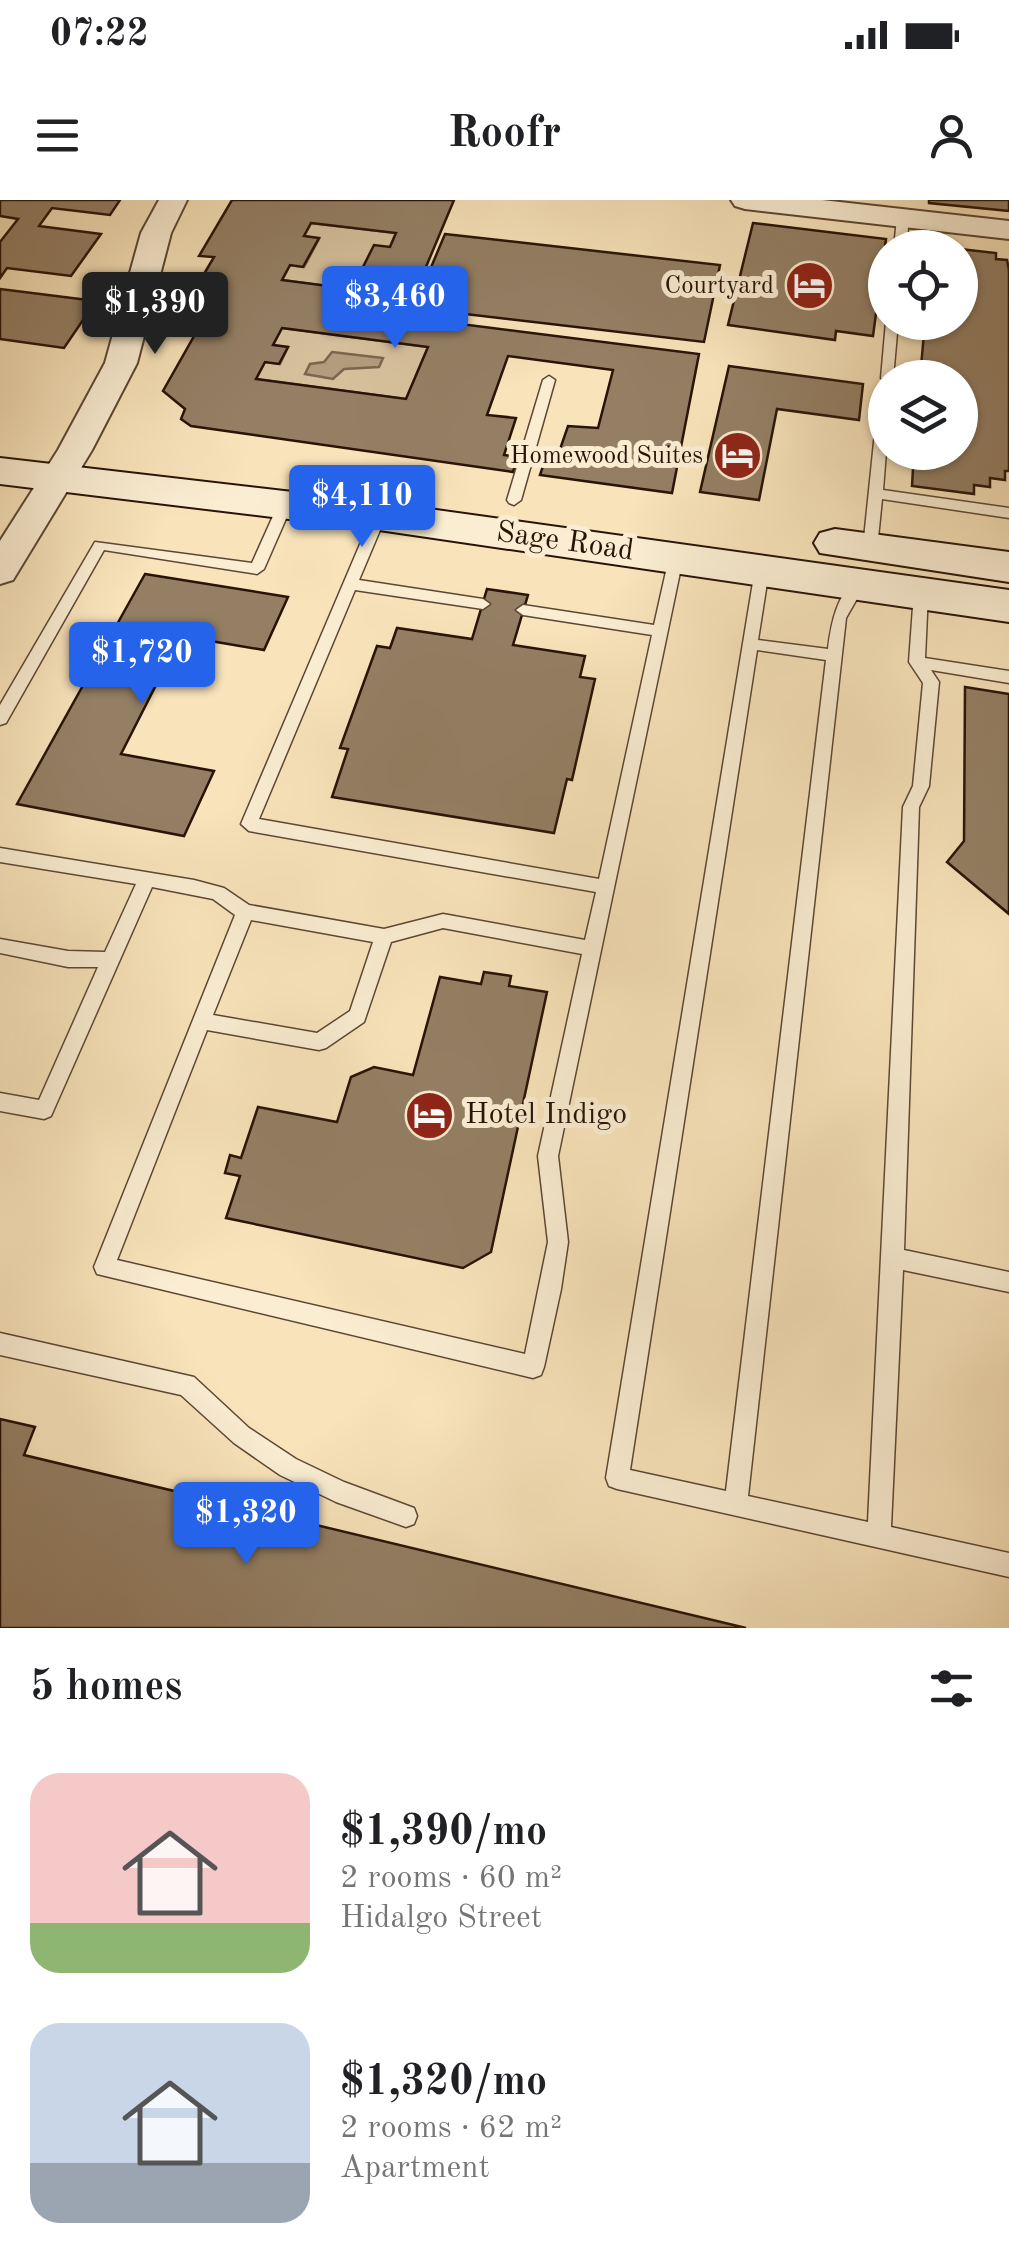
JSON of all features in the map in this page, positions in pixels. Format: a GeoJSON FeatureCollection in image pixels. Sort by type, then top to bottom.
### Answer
{"type":"FeatureCollection","features":[{"type":"Feature","properties":{"kind":"main road","name":"Sage Road"},"geometry":{"type":"LineString","coordinates":[[0,442],[66,465],[285,505],[514,500],[864,565],[921,592],[1009,606]]}},
{"type":"Feature","properties":{"kind":"main road","name":"Sage Road"},"geometry":{"type":"LineString","coordinates":[[0,471],[66,465],[131,452],[676,558],[762,570],[864,565],[1009,567]]}},
{"type":"Feature","properties":{"kind":"street"},"geometry":{"type":"LineString","coordinates":[[0,571],[66,465],[121,363],[156,233],[173,200]]}},
{"type":"Feature","properties":{"kind":"street"},"geometry":{"type":"LineString","coordinates":[[745,200],[888,230]]}},
{"type":"Feature","properties":{"kind":"street"},"geometry":{"type":"LineString","coordinates":[[978,231],[1009,230]]}},
{"type":"Feature","properties":{"kind":"lane"},"geometry":{"type":"LineString","coordinates":[[514,500],[550,380]]}},
{"type":"Feature","properties":{"kind":"lane"},"geometry":{"type":"LineString","coordinates":[[859,450],[868,451]]}},
{"type":"Feature","properties":{"kind":"lane"},"geometry":{"type":"LineString","coordinates":[[736,1504],[839,618],[864,565],[877,470]]}},
{"type":"Feature","properties":{"kind":"lane"},"geometry":{"type":"LineString","coordinates":[[875,493],[1009,513]]}},
{"type":"Feature","properties":{"kind":"lane"},"geometry":{"type":"LineString","coordinates":[[386,500],[249,824],[606,887]]}},
{"type":"Feature","properties":{"kind":"lane"},"geometry":{"type":"LineString","coordinates":[[0,719],[100,545],[256,569],[285,505]]}},
{"type":"Feature","properties":{"kind":"lane"},"geometry":{"type":"LineString","coordinates":[[245,912],[104,1267],[534,1368],[558,1243],[557,1221],[546,1180],[548,1156],[676,558]]}},
{"type":"Feature","properties":{"kind":"lane"},"geometry":{"type":"LineString","coordinates":[[762,570],[617,1478],[1009,1565]]}},
{"type":"Feature","properties":{"kind":"lane"},"geometry":{"type":"LineString","coordinates":[[350,584],[482,604]]}},
{"type":"Feature","properties":{"kind":"lane"},"geometry":{"type":"LineString","coordinates":[[879,1536],[911,807],[921,786],[931,682],[918,662],[921,592]]}},
{"type":"Feature","properties":{"kind":"lane"},"geometry":{"type":"LineString","coordinates":[[524,610],[660,630]]}},
{"type":"Feature","properties":{"kind":"lane"},"geometry":{"type":"LineString","coordinates":[[751,644],[835,656]]}},
{"type":"Feature","properties":{"kind":"lane"},"geometry":{"type":"LineString","coordinates":[[918,662],[1009,677]]}},
{"type":"Feature","properties":{"kind":"lane"},"geometry":{"type":"LineString","coordinates":[[0,855],[147,878],[218,893],[245,912],[384,936],[444,920],[593,948]]}},
{"type":"Feature","properties":{"kind":"lane"},"geometry":{"type":"LineString","coordinates":[[0,1102],[44,1110],[147,878]]}},
{"type":"Feature","properties":{"kind":"lane"},"geometry":{"type":"LineString","coordinates":[[202,1021],[319,1042],[357,1016],[384,936]]}},
{"type":"Feature","properties":{"kind":"lane"},"geometry":{"type":"LineString","coordinates":[[1,948],[68,959],[110,960]]}},
{"type":"Feature","properties":{"kind":"lane"},"geometry":{"type":"LineString","coordinates":[[892,1258],[1009,1282]]}},
{"type":"Feature","properties":{"kind":"lane"},"geometry":{"type":"LineString","coordinates":[[0,1344],[186,1385],[210,1400],[245,1438],[284,1466],[316,1485],[406,1516]]}},
{"type":"Feature","properties":{"kind":"shaded area"},"geometry":{"type":"Polygon","coordinates":[[[311,223],[396,233],[390,247],[360,275],[374,276],[366,291],[282,280],[290,265],[304,267],[319,239],[304,236],[311,223]]]}},
{"type":"Feature","properties":{"kind":"shaded area"},"geometry":{"type":"Polygon","coordinates":[[[282,328],[428,347],[406,399],[256,379],[265,362],[280,364],[288,347],[273,345],[282,328]]]}},
{"type":"Feature","properties":{"kind":"shaded area"},"geometry":{"type":"Polygon","coordinates":[[[332,352],[383,358],[379,367],[344,369],[333,379],[305,374],[310,364],[324,362],[332,352]]]}},
{"type":"Feature","properties":{"kind":"building"},"geometry":{"type":"Polygon","coordinates":[[[0,200],[120,200],[110,215],[52,208],[39,226],[101,234],[71,276],[7,268],[0,278],[0,242],[18,219],[0,216],[0,200]]]}},
{"type":"Feature","properties":{"kind":"building"},"geometry":{"type":"Polygon","coordinates":[[[232,200],[454,200],[405,317],[699,354],[672,493],[540,475],[545,460],[556,461],[568,426],[598,428],[613,370],[508,356],[487,415],[516,418],[504,455],[518,457],[513,472],[191,426],[181,419],[185,409],[163,391],[215,299],[191,296],[214,257],[199,256],[232,200]],[[311,223],[304,236],[319,238],[303,267],[290,265],[282,280],[366,291],[374,276],[359,275],[374,245],[390,247],[396,233],[311,223]],[[282,328],[273,345],[288,347],[279,364],[265,362],[256,379],[406,399],[428,347],[282,328]]]}},
{"type":"Feature","properties":{"kind":"building"},"geometry":{"type":"Polygon","coordinates":[[[1009,200],[1009,211],[929,203],[1009,200]]]}},
{"type":"Feature","properties":{"kind":"building","name":"Courtyard"},"geometry":{"type":"Polygon","coordinates":[[[753,223],[868,237],[868,335],[836,331],[835,340],[728,325],[753,223]]]}},
{"type":"Feature","properties":{"kind":"building"},"geometry":{"type":"Polygon","coordinates":[[[445,234],[720,265],[704,342],[414,308],[445,234]]]}},
{"type":"Feature","properties":{"kind":"building"},"geometry":{"type":"Polygon","coordinates":[[[978,251],[996,253],[996,259],[1007,260],[1009,471],[1005,471],[1005,480],[990,478],[990,487],[974,485],[974,494],[912,486],[913,470],[978,470],[978,360],[922,360],[923,340],[978,340],[978,251]]]}},
{"type":"Feature","properties":{"kind":"building"},"geometry":{"type":"Polygon","coordinates":[[[0,289],[96,301],[64,348],[0,339],[0,289]]]}},
{"type":"Feature","properties":{"kind":"building","name":"Homewood Suites"},"geometry":{"type":"Polygon","coordinates":[[[729,366],[863,384],[859,420],[777,409],[759,500],[700,492],[729,366]]]}},
{"type":"Feature","properties":{"kind":"building"},"geometry":{"type":"Polygon","coordinates":[[[145,574],[288,597],[264,650],[181,636],[121,754],[214,771],[184,836],[17,804],[145,574]]]}},
{"type":"Feature","properties":{"kind":"building"},"geometry":{"type":"Polygon","coordinates":[[[487,589],[528,595],[513,645],[585,656],[580,677],[595,679],[572,780],[567,779],[554,833],[332,797],[348,749],[340,748],[377,646],[390,648],[397,628],[472,639],[487,589]]]}},
{"type":"Feature","properties":{"kind":"building"},"geometry":{"type":"Polygon","coordinates":[[[965,687],[1009,694],[1009,914],[947,862],[964,841],[965,687]]]}},
{"type":"Feature","properties":{"kind":"building","name":"Hotel Indigo"},"geometry":{"type":"Polygon","coordinates":[[[484,972],[511,976],[509,986],[547,992],[491,1252],[463,1268],[226,1218],[240,1176],[225,1173],[230,1155],[241,1158],[258,1107],[337,1122],[351,1077],[374,1067],[413,1075],[440,977],[481,984],[484,972]]]}},
{"type":"Feature","properties":{"kind":"building"},"geometry":{"type":"Polygon","coordinates":[[[0,1419],[35,1427],[24,1455],[746,1628],[0,1628],[0,1419]]]}},
{"type":"Feature","properties":{"kind":"place","name":"Courtyard"},"geometry":{"type":"Point","coordinates":[809,286]}},
{"type":"Feature","properties":{"kind":"place","name":"Homewood Suites"},"geometry":{"type":"Point","coordinates":[738,456]}},
{"type":"Feature","properties":{"kind":"place","name":"Hotel Indigo"},"geometry":{"type":"Point","coordinates":[430,1115]}}]}
